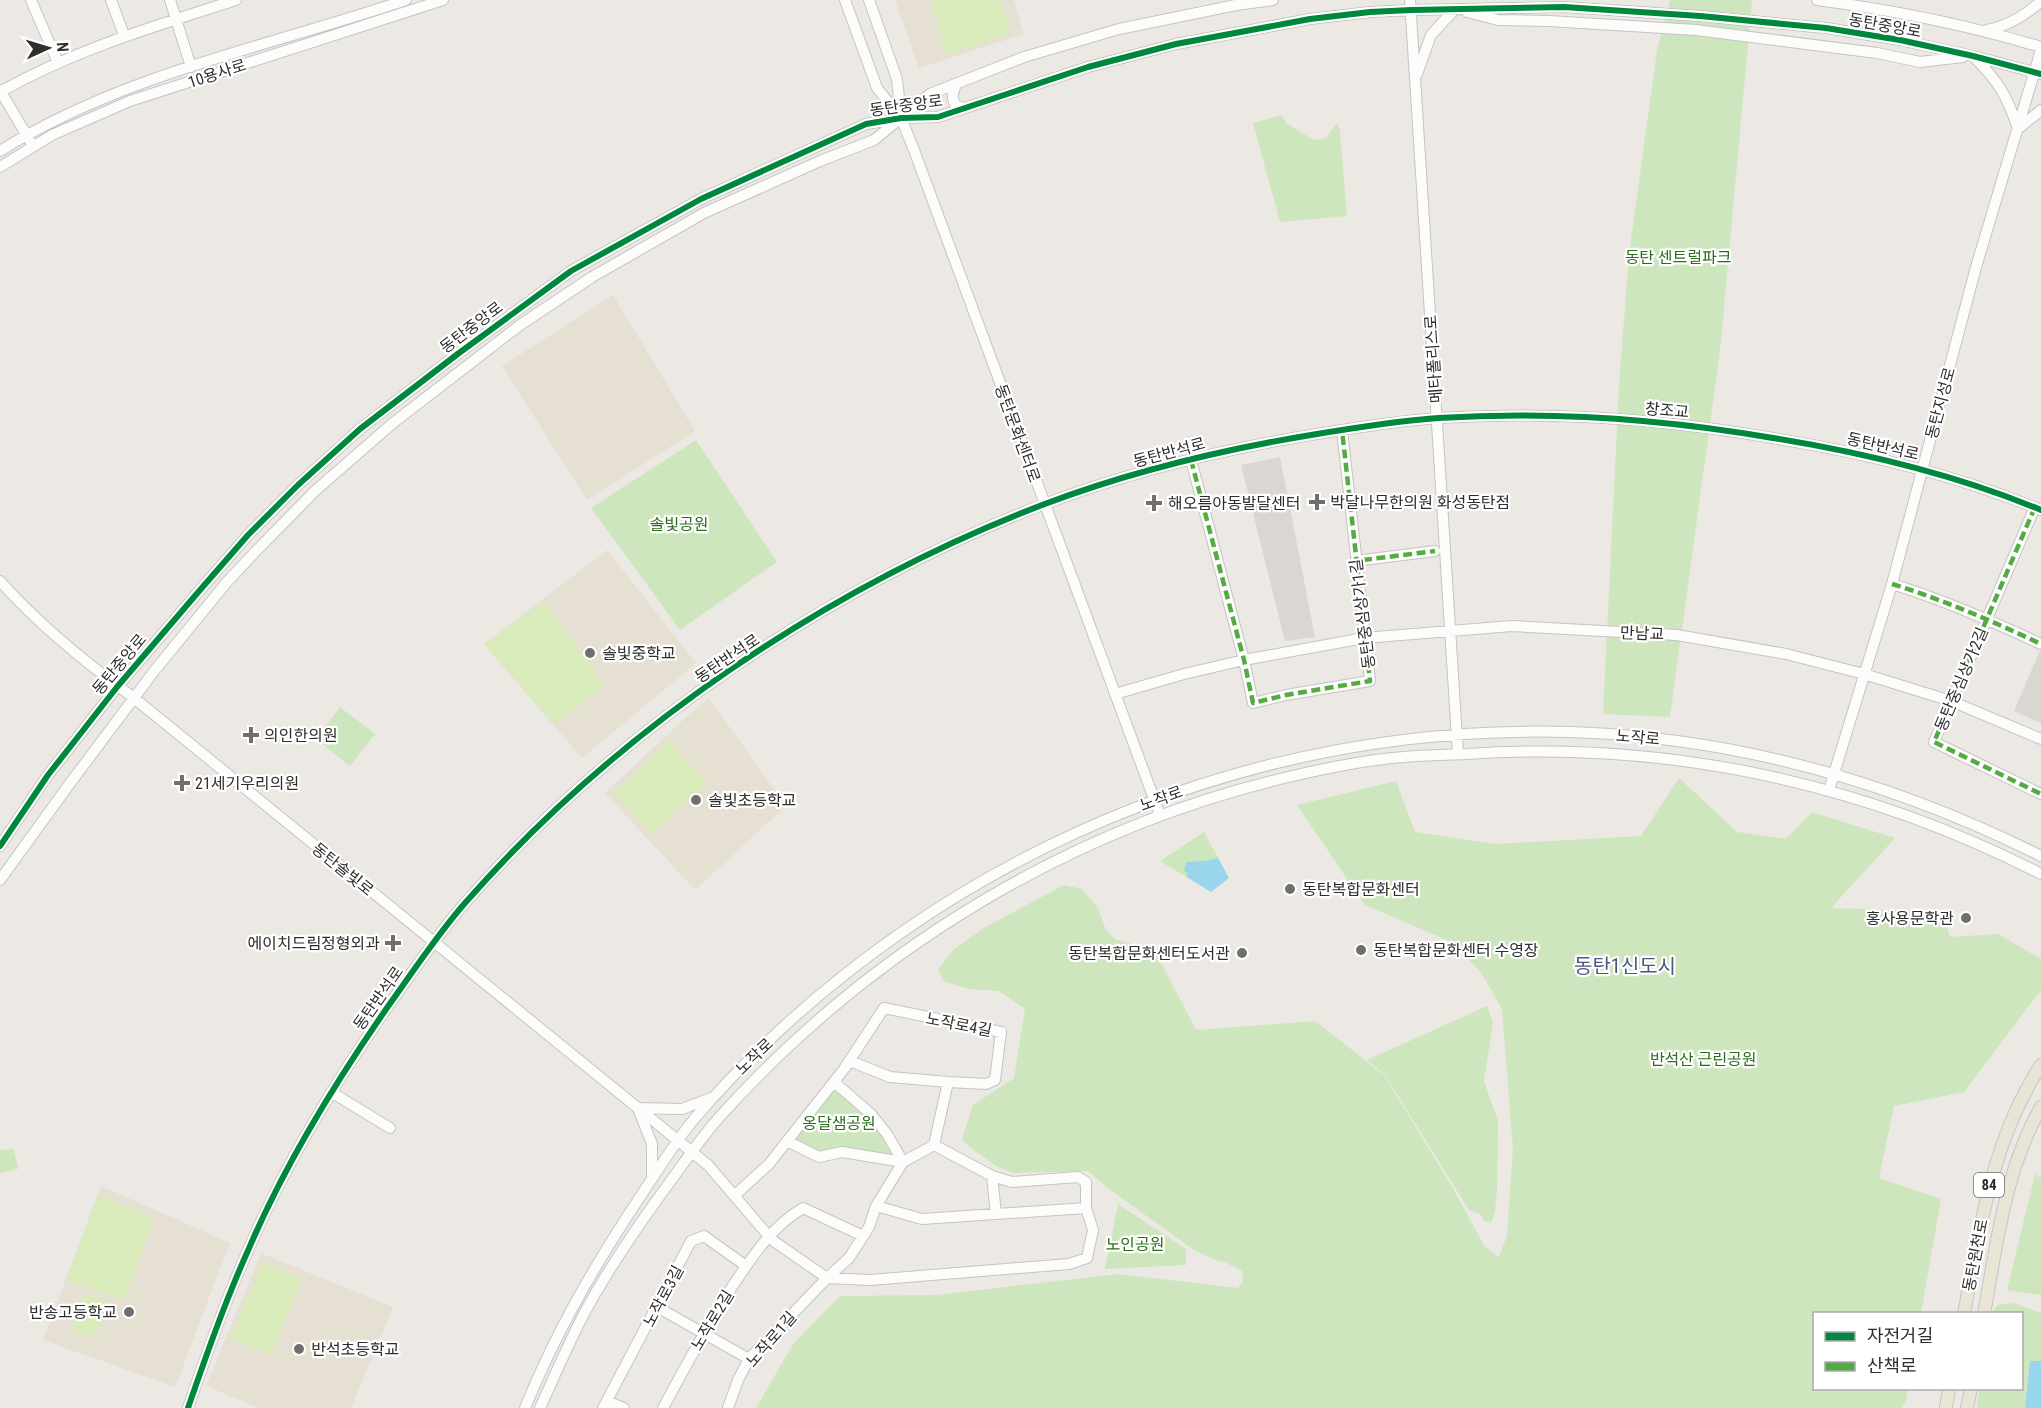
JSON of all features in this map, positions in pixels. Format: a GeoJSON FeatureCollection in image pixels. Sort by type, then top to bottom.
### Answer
{"type":"FeatureCollection","features":[{"type":"Feature","properties":{"kind":"main road","name":"동탄원천로"},"geometry":{"type":"LineString","coordinates":[[1964,1312],[1983,1211],[1997,1157],[2023,1096],[2041,1065]]}},
{"type":"Feature","properties":{"kind":"main road","name":"동탄원천로"},"geometry":{"type":"LineString","coordinates":[[1984,1312],[2006,1191],[2025,1140],[2041,1107]]}},
{"type":"Feature","properties":{"kind":"main road"},"geometry":{"type":"LineString","coordinates":[[1946,1408],[1949,1390]]}},
{"type":"Feature","properties":{"kind":"main road"},"geometry":{"type":"LineString","coordinates":[[1967,1408],[1971,1390]]}},
{"type":"Feature","properties":{"kind":"street"},"geometry":{"type":"LineString","coordinates":[[31,0],[58,63]]}},
{"type":"Feature","properties":{"kind":"street"},"geometry":{"type":"LineString","coordinates":[[111,0],[124,35]]}},
{"type":"Feature","properties":{"kind":"street"},"geometry":{"type":"LineString","coordinates":[[170,0],[191,67]]}},
{"type":"Feature","properties":{"kind":"street"},"geometry":{"type":"LineString","coordinates":[[33,146],[0,91],[124,35],[236,0]]}},
{"type":"Feature","properties":{"kind":"street","name":"10용사로"},"geometry":{"type":"LineString","coordinates":[[0,152],[27,135],[84,106],[114,94],[191,67],[404,0]]}},
{"type":"Feature","properties":{"kind":"street","name":"10용사로"},"geometry":{"type":"LineString","coordinates":[[0,167],[73,125],[151,93],[443,0]]}},
{"type":"Feature","properties":{"kind":"street","name":"동탄문화센터로"},"geometry":{"type":"LineString","coordinates":[[845,0],[877,88],[901,118]]}},
{"type":"Feature","properties":{"kind":"street","name":"동탄문화센터로"},"geometry":{"type":"LineString","coordinates":[[869,0],[897,79],[901,118],[1160,815]]}},
{"type":"Feature","properties":{"kind":"street","name":"동탄중앙로"},"geometry":{"type":"LineString","coordinates":[[0,880],[134,698],[226,582],[316,490],[385,429],[520,325],[644,246],[704,213],[766,184],[874,140],[930,94],[1024,57],[1119,28],[1273,0]]}},
{"type":"Feature","properties":{"kind":"street","name":"동탄중앙로"},"geometry":{"type":"LineString","coordinates":[[1817,0],[1879,9],[1982,30],[2041,48]]}},
{"type":"Feature","properties":{"kind":"street"},"geometry":{"type":"LineString","coordinates":[[1982,30],[2004,27],[2020,18],[2041,1]]}},
{"type":"Feature","properties":{"kind":"street","name":"동탄중앙로"},"geometry":{"type":"LineString","coordinates":[[0,846],[48,775],[117,687],[248,535],[320,465],[369,423],[571,271],[700,199],[866,124],[901,118],[938,117],[1088,67],[1176,44],[1411,5],[1455,9],[1564,7],[1700,16],[1826,28],[1900,40],[2038,73]]}},
{"type":"Feature","properties":{"kind":"street","name":"메타폴리스로"},"geometry":{"type":"LineString","coordinates":[[1411,5],[1458,754]]}},
{"type":"Feature","properties":{"kind":"street"},"geometry":{"type":"LineString","coordinates":[[1416,80],[1431,35],[1455,9]]}},
{"type":"Feature","properties":{"kind":"street","name":"동탄중앙로"},"geometry":{"type":"LineString","coordinates":[[1455,9],[1498,20],[1700,30],[1877,53],[1920,62],[1973,56]]}},
{"type":"Feature","properties":{"kind":"street","name":"동탄지성로"},"geometry":{"type":"LineString","coordinates":[[1828,790],[1892,584],[1976,267],[2018,129],[2038,73],[2041,48]]}},
{"type":"Feature","properties":{"kind":"street"},"geometry":{"type":"LineString","coordinates":[[1973,56],[2001,86],[2018,129],[2041,110]]}},
{"type":"Feature","properties":{"kind":"street"},"geometry":{"type":"LineString","coordinates":[[957,83],[952,98],[954,104],[965,108]]}},
{"type":"Feature","properties":{"kind":"street","name":"동탄반석로"},"geometry":{"type":"LineString","coordinates":[[188,1408],[215,1330],[250,1244],[280,1182],[331,1092],[433,942],[465,903],[551,812],[676,708],[778,640],[859,590],[951,545],[1045,504],[1119,479],[1268,442],[1437,418],[1533,416],[1620,420]]}},
{"type":"Feature","properties":{"kind":"street","name":"창조교"},"geometry":{"type":"LineString","coordinates":[[1620,420],[1713,428]]}},
{"type":"Feature","properties":{"kind":"street","name":"동탄반석로"},"geometry":{"type":"LineString","coordinates":[[1713,428],[1829,447],[1922,469],[1989,489],[2038,508]]}},
{"type":"Feature","properties":{"kind":"street","name":"동탄중심상가1길"},"geometry":{"type":"LineString","coordinates":[[1191,460],[1244,660],[1253,703],[1370,681],[1341,430]]}},
{"type":"Feature","properties":{"kind":"street","name":"동탄중심상가2길"},"geometry":{"type":"LineString","coordinates":[[2038,508],[1987,618],[1934,742],[2041,794]]}},
{"type":"Feature","properties":{"kind":"street"},"geometry":{"type":"LineString","coordinates":[[1363,560],[1435,551]]}},
{"type":"Feature","properties":{"kind":"street","name":"동탄솔빛로"},"geometry":{"type":"LineString","coordinates":[[0,581],[34,616],[117,687],[134,698],[691,1152]]}},
{"type":"Feature","properties":{"kind":"street"},"geometry":{"type":"LineString","coordinates":[[1892,584],[1987,618],[2041,644]]}},
{"type":"Feature","properties":{"kind":"street","name":"만남교"},"geometry":{"type":"LineString","coordinates":[[1115,694],[1244,660],[1364,638],[1512,626],[1677,634],[1786,654],[1864,674],[1951,701],[2041,739]]}},
{"type":"Feature","properties":{"kind":"street","name":"노작로"},"geometry":{"type":"LineString","coordinates":[[525,1408],[574,1302],[610,1242],[692,1122],[763,1047],[812,1002],[891,940],[950,900],[1070,834],[1154,799],[1257,766],[1335,749],[1404,739],[1531,731],[1604,734],[1670,740],[1763,756],[1866,783],[1972,824],[2041,856]]}},
{"type":"Feature","properties":{"kind":"street"},"geometry":{"type":"LineString","coordinates":[[1404,739],[1410,748],[1405,756]]}},
{"type":"Feature","properties":{"kind":"street","name":"노작로"},"geometry":{"type":"LineString","coordinates":[[540,1408],[586,1310],[624,1248],[691,1152],[725,1110],[789,1046],[855,988],[908,949],[996,892],[1107,837],[1160,815],[1215,797],[1318,771],[1405,756],[1533,751],[1602,753],[1667,758],[1759,774],[1828,790],[1882,807],[1968,840],[2041,874]]}},
{"type":"Feature","properties":{"kind":"street"},"geometry":{"type":"LineString","coordinates":[[1759,774],[1766,765],[1763,756]]}},
{"type":"Feature","properties":{"kind":"street"},"geometry":{"type":"LineString","coordinates":[[1210,780],[1209,791],[1215,797]]}},
{"type":"Feature","properties":{"kind":"street"},"geometry":{"type":"LineString","coordinates":[[1882,807],[1878,797],[1887,791]]}},
{"type":"Feature","properties":{"kind":"street"},"geometry":{"type":"LineString","coordinates":[[1101,821],[1109,827],[1107,837]]}},
{"type":"Feature","properties":{"kind":"street","name":"노작로4길"},"geometry":{"type":"LineString","coordinates":[[735,1195],[769,1164],[850,1061],[884,1008],[1001,1032],[994,1080],[986,1084],[890,1077],[850,1061]]}},
{"type":"Feature","properties":{"kind":"street"},"geometry":{"type":"LineString","coordinates":[[834,1082],[876,1120],[903,1162]]}},
{"type":"Feature","properties":{"kind":"street"},"geometry":{"type":"LineString","coordinates":[[827,1278],[849,1258],[869,1227],[876,1206],[903,1162],[934,1145],[948,1082]]}},
{"type":"Feature","properties":{"kind":"street"},"geometry":{"type":"LineString","coordinates":[[331,1092],[390,1128]]}},
{"type":"Feature","properties":{"kind":"street"},"geometry":{"type":"LineString","coordinates":[[651,1180],[652,1144],[638,1108],[682,1109],[714,1097],[715,1109],[725,1110]]}},
{"type":"Feature","properties":{"kind":"street"},"geometry":{"type":"LineString","coordinates":[[787,1141],[819,1157],[842,1152],[903,1162]]}},
{"type":"Feature","properties":{"kind":"street"},"geometry":{"type":"LineString","coordinates":[[691,1152],[708,1165],[768,1236],[827,1278],[870,1280],[1069,1264],[1087,1258],[1093,1230],[1086,1208],[1086,1182],[1078,1177],[1012,1182],[992,1176],[934,1145]]}},
{"type":"Feature","properties":{"kind":"street"},"geometry":{"type":"LineString","coordinates":[[651,1180],[657,1176],[662,1178],[664,1190]]}},
{"type":"Feature","properties":{"kind":"street"},"geometry":{"type":"LineString","coordinates":[[992,1176],[996,1214]]}},
{"type":"Feature","properties":{"kind":"street"},"geometry":{"type":"LineString","coordinates":[[876,1206],[922,1218],[1086,1208]]}},
{"type":"Feature","properties":{"kind":"street"},"geometry":{"type":"LineString","coordinates":[[768,1236],[790,1216],[803,1208],[863,1236]]}},
{"type":"Feature","properties":{"kind":"street","name":"노작로3길"},"geometry":{"type":"LineString","coordinates":[[605,1404],[691,1241],[704,1236],[746,1266]]}},
{"type":"Feature","properties":{"kind":"street","name":"노작로2길"},"geometry":{"type":"LineString","coordinates":[[663,1408],[703,1332],[768,1236]]}},
{"type":"Feature","properties":{"kind":"street","name":"노작로1길"},"geometry":{"type":"LineString","coordinates":[[728,1408],[738,1380],[749,1359],[827,1278]]}},
{"type":"Feature","properties":{"kind":"street"},"geometry":{"type":"LineString","coordinates":[[657,1307],[749,1359]]}},
{"type":"Feature","properties":{"kind":"street"},"geometry":{"type":"LineString","coordinates":[[605,1404],[624,1408]]}},
{"type":"Feature","properties":{"kind":"shaded area"},"geometry":{"type":"Polygon","coordinates":[[[895,0],[1014,0],[1024,34],[919,68],[895,0]]]}},
{"type":"Feature","properties":{"kind":"shaded area"},"geometry":{"type":"Polygon","coordinates":[[[613,295],[695,431],[587,500],[502,366],[613,295]]]}},
{"type":"Feature","properties":{"kind":"shaded area"},"geometry":{"type":"Polygon","coordinates":[[[1280,457],[1315,637],[1285,641],[1241,465],[1280,457]]]}},
{"type":"Feature","properties":{"kind":"shaded area","name":"솔빛중학교"},"geometry":{"type":"Polygon","coordinates":[[[607,550],[696,663],[582,758],[484,644],[607,550]]]}},
{"type":"Feature","properties":{"kind":"shaded area"},"geometry":{"type":"Polygon","coordinates":[[[2041,648],[2041,723],[2014,711],[2041,648]]]}},
{"type":"Feature","properties":{"kind":"shaded area","name":"솔빛초등학교"},"geometry":{"type":"Polygon","coordinates":[[[709,698],[786,806],[695,890],[605,793],[709,698]]]}},
{"type":"Feature","properties":{"kind":"shaded area","name":"반송고등학교"},"geometry":{"type":"Polygon","coordinates":[[[101,1186],[230,1243],[175,1387],[43,1340],[101,1186]]]}},
{"type":"Feature","properties":{"kind":"shaded area","name":"반석초등학교"},"geometry":{"type":"Polygon","coordinates":[[[261,1253],[393,1307],[351,1408],[259,1408],[206,1386],[261,1253]]]}},
{"type":"Feature","properties":{"kind":"green space"},"geometry":{"type":"Polygon","coordinates":[[[931,0],[1000,0],[1011,33],[946,55],[931,0]]]}},
{"type":"Feature","properties":{"kind":"green space","name":"동탄 센트럴파크"},"geometry":{"type":"Polygon","coordinates":[[[1670,0],[1752,0],[1720,351],[1670,717],[1603,714],[1619,386],[1629,254],[1657,50],[1670,0]]]}},
{"type":"Feature","properties":{"kind":"green space"},"geometry":{"type":"Polygon","coordinates":[[[1282,115],[1286,123],[1314,140],[1326,138],[1337,123],[1340,130],[1347,216],[1280,222],[1253,123],[1282,115]]]}},
{"type":"Feature","properties":{"kind":"green space","name":"솔빛공원"},"geometry":{"type":"Polygon","coordinates":[[[696,440],[777,562],[680,630],[591,508],[696,440]]]}},
{"type":"Feature","properties":{"kind":"green space"},"geometry":{"type":"Polygon","coordinates":[[[544,602],[605,685],[554,725],[484,644],[544,602]]]}},
{"type":"Feature","properties":{"kind":"green space"},"geometry":{"type":"Polygon","coordinates":[[[340,707],[375,734],[350,766],[316,739],[340,707]]]}},
{"type":"Feature","properties":{"kind":"green space"},"geometry":{"type":"Polygon","coordinates":[[[669,741],[707,783],[652,834],[614,793],[669,741]]]}},
{"type":"Feature","properties":{"kind":"green space","name":"반석산 근린공원"},"geometry":{"type":"Polygon","coordinates":[[[1679,778],[1737,832],[1786,839],[1812,812],[1895,838],[1831,908],[1926,911],[1946,922],[1950,937],[1998,934],[2041,959],[2041,990],[1964,1092],[1894,1106],[1879,1178],[1941,1199],[1921,1312],[1813,1312],[1813,1390],[1908,1390],[1902,1408],[756,1408],[793,1344],[840,1296],[936,1295],[1118,1274],[1238,1288],[1243,1282],[1242,1271],[1194,1250],[1109,1189],[1088,1171],[1014,1173],[996,1166],[962,1139],[973,1105],[1014,1078],[1025,1009],[999,991],[969,989],[943,981],[938,970],[953,950],[984,928],[1064,885],[1082,889],[1098,908],[1106,930],[1116,940],[1154,949],[1196,1030],[1315,1021],[1384,1075],[1451,1185],[1485,1247],[1499,1257],[1507,1236],[1513,1149],[1502,1009],[1482,974],[1454,943],[1365,905],[1297,805],[1396,781],[1415,832],[1496,844],[1641,836],[1679,778]]]}},
{"type":"Feature","properties":{"kind":"green space"},"geometry":{"type":"Polygon","coordinates":[[[1204,832],[1229,878],[1211,892],[1160,861],[1204,832]]]}},
{"type":"Feature","properties":{"kind":"green space"},"geometry":{"type":"Polygon","coordinates":[[[1487,1006],[1493,1023],[1484,1081],[1498,1121],[1497,1189],[1495,1212],[1491,1223],[1484,1221],[1480,1214],[1469,1210],[1385,1075],[1367,1060],[1487,1006]]]}},
{"type":"Feature","properties":{"kind":"green space","name":"옹달샘공원"},"geometry":{"type":"Polygon","coordinates":[[[835,1084],[858,1103],[900,1160],[821,1156],[791,1140],[835,1084]]]}},
{"type":"Feature","properties":{"kind":"green space"},"geometry":{"type":"Polygon","coordinates":[[[14,1149],[18,1169],[0,1173],[0,1150],[14,1149]]]}},
{"type":"Feature","properties":{"kind":"green space"},"geometry":{"type":"Polygon","coordinates":[[[2035,1174],[2041,1178],[2041,1295],[2007,1290],[2035,1174]]]}},
{"type":"Feature","properties":{"kind":"green space"},"geometry":{"type":"Polygon","coordinates":[[[98,1194],[154,1219],[124,1301],[66,1280],[98,1194]]]}},
{"type":"Feature","properties":{"kind":"green space","name":"노인공원"},"geometry":{"type":"Polygon","coordinates":[[[1118,1204],[1186,1249],[1186,1265],[1105,1269],[1118,1204]]]}},
{"type":"Feature","properties":{"kind":"green space"},"geometry":{"type":"Polygon","coordinates":[[[263,1262],[302,1279],[271,1355],[231,1338],[263,1262]]]}},
{"type":"Feature","properties":{"kind":"green space"},"geometry":{"type":"Polygon","coordinates":[[[85,1294],[108,1302],[95,1338],[72,1330],[85,1294]]]}},
{"type":"Feature","properties":{"kind":"green space"},"geometry":{"type":"Polygon","coordinates":[[[2013,1303],[2041,1313],[2041,1408],[1977,1408],[1979,1390],[2023,1390],[2023,1312],[1992,1312],[1998,1305],[2013,1303]]]}},
{"type":"Feature","properties":{"kind":"water"},"geometry":{"type":"Polygon","coordinates":[[[1218,858],[1229,878],[1211,892],[1187,877],[1184,870],[1187,862],[1218,858]]]}},
{"type":"Feature","properties":{"kind":"water"},"geometry":{"type":"Polygon","coordinates":[[[2030,1361],[2041,1361],[2041,1408],[2025,1408],[2030,1361]]]}},
{"type":"Feature","properties":{"kind":"marked path"},"geometry":{"type":"LineString","coordinates":[[1191,460],[1244,660],[1253,703],[1370,681],[1342,430]]}},
{"type":"Feature","properties":{"kind":"marked path"},"geometry":{"type":"LineString","coordinates":[[2035,507],[1934,742],[2041,794]]}},
{"type":"Feature","properties":{"kind":"marked path"},"geometry":{"type":"LineString","coordinates":[[1363,560],[1435,551]]}},
{"type":"Feature","properties":{"kind":"marked path"},"geometry":{"type":"LineString","coordinates":[[1892,584],[1968,611],[2041,644]]}},
{"type":"Feature","properties":{"kind":"cycle path"},"geometry":{"type":"LineString","coordinates":[[0,846],[48,775],[117,687],[200,590],[248,535],[298,485],[360,429],[571,271],[701,199],[866,124],[901,118],[938,117],[1088,67],[1176,44],[1310,19],[1411,10],[1564,7],[1700,16],[1826,28],[1900,40],[2041,74]]}},
{"type":"Feature","properties":{"kind":"cycle path"},"geometry":{"type":"LineString","coordinates":[[188,1408],[241,1266],[264,1214],[296,1152],[331,1092],[369,1034],[426,953],[465,903],[525,839],[589,779],[658,722],[730,670],[805,622],[882,578],[961,539],[1075,493],[1141,472],[1209,455],[1374,425],[1422,419],[1480,416],[1606,418],[1732,431],[1909,466],[1976,486],[2041,510]]}},
{"type":"Feature","properties":{"kind":"place","name":"박달나무한의원 화성동탄점"},"geometry":{"type":"Point","coordinates":[1317,502]}},
{"type":"Feature","properties":{"kind":"place","name":"해오름아동발달센터"},"geometry":{"type":"Point","coordinates":[1154,503]}},
{"type":"Feature","properties":{"kind":"place","name":"솔빛중학교"},"geometry":{"type":"Point","coordinates":[590,653]}},
{"type":"Feature","properties":{"kind":"place","name":"의인한의원"},"geometry":{"type":"Point","coordinates":[251,735]}},
{"type":"Feature","properties":{"kind":"place","name":"21세기우리의원"},"geometry":{"type":"Point","coordinates":[182,783]}},
{"type":"Feature","properties":{"kind":"place","name":"솔빛초등학교"},"geometry":{"type":"Point","coordinates":[696,800]}},
{"type":"Feature","properties":{"kind":"place","name":"동탄복합문화센터"},"geometry":{"type":"Point","coordinates":[1290,889]}},
{"type":"Feature","properties":{"kind":"place","name":"홍사용문학관"},"geometry":{"type":"Point","coordinates":[1966,918]}},
{"type":"Feature","properties":{"kind":"place","name":"에이치드림정형외과"},"geometry":{"type":"Point","coordinates":[393,943]}},
{"type":"Feature","properties":{"kind":"place","name":"동탄복합문화센터 수영장"},"geometry":{"type":"Point","coordinates":[1361,950]}},
{"type":"Feature","properties":{"kind":"place","name":"동탄복합문화센터도서관"},"geometry":{"type":"Point","coordinates":[1242,953]}},
{"type":"Feature","properties":{"kind":"place","name":"반송고등학교"},"geometry":{"type":"Point","coordinates":[129,1312]}},
{"type":"Feature","properties":{"kind":"place","name":"반석초등학교"},"geometry":{"type":"Point","coordinates":[299,1349]}},
{"type":"Feature","properties":{"kind":"district","name":"동탄1신도시"},"geometry":{"type":"Point","coordinates":[1625,966]}}]}
